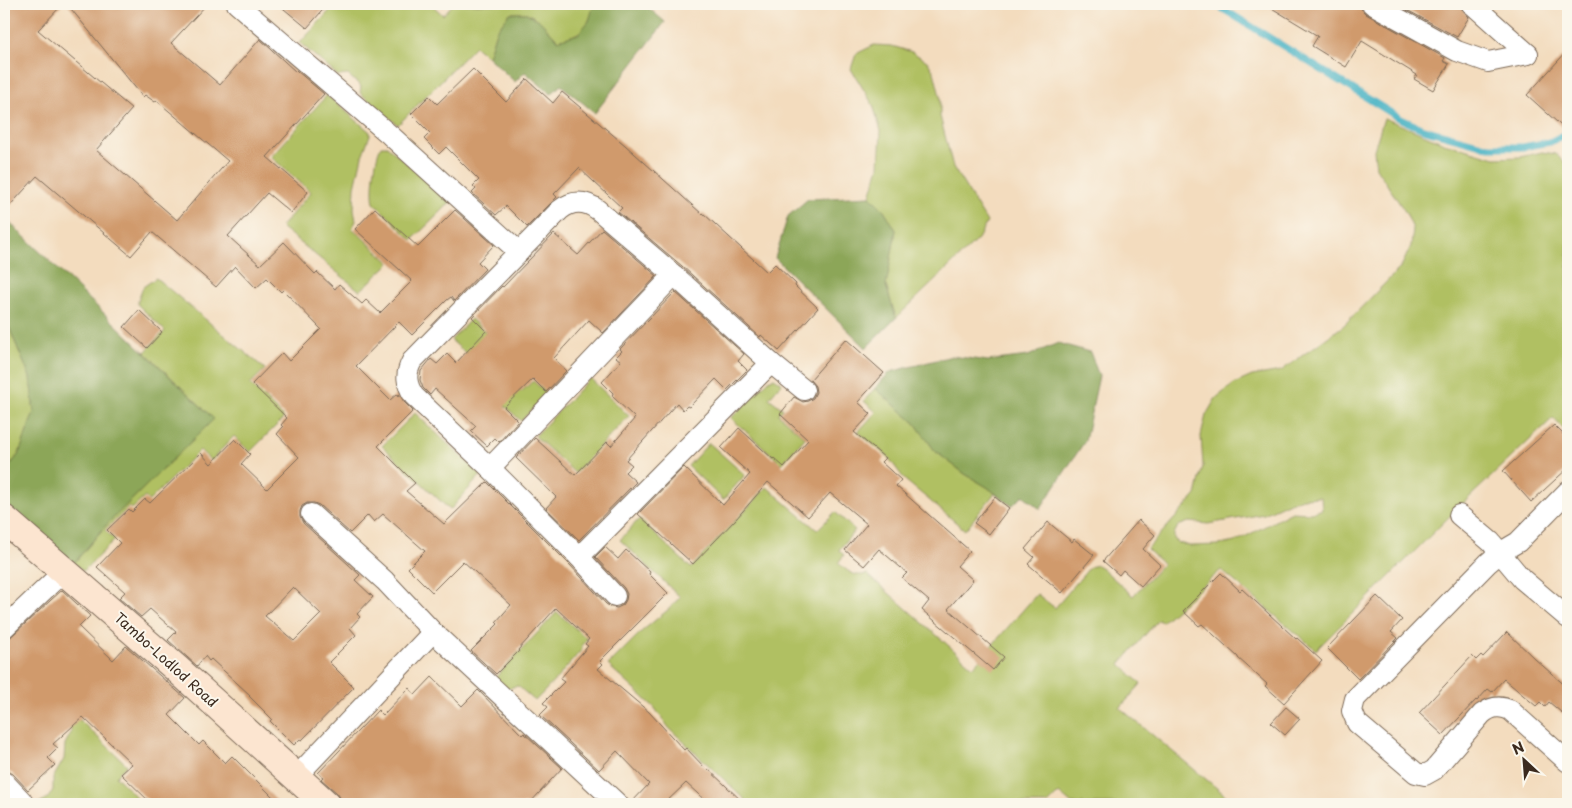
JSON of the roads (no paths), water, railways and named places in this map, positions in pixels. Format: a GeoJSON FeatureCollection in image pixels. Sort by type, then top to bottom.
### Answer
{"type":"FeatureCollection","features":[{"type":"Feature","properties":{"kind":"street"},"geometry":{"type":"LineString","coordinates":[[237,4],[382,129],[520,252]]}},
{"type":"Feature","properties":{"kind":"street"},"geometry":{"type":"LineString","coordinates":[[1372,4],[1457,51],[1488,62],[1528,54],[1472,4]]}},
{"type":"Feature","properties":{"kind":"street"},"geometry":{"type":"LineString","coordinates":[[615,596],[490,468],[414,396],[409,388],[407,379],[408,369],[412,361],[565,206],[571,203],[582,202],[598,210],[804,390]]}},
{"type":"Feature","properties":{"kind":"street"},"geometry":{"type":"LineString","coordinates":[[490,468],[674,275]]}},
{"type":"Feature","properties":{"kind":"street"},"geometry":{"type":"LineString","coordinates":[[579,557],[771,363]]}},
{"type":"Feature","properties":{"kind":"street"},"geometry":{"type":"LineString","coordinates":[[1568,491],[1518,542],[1501,552],[1488,563],[1355,699],[1352,710],[1357,723],[1416,773],[1425,774],[1434,770],[1482,714],[1488,709],[1495,707],[1503,707],[1510,710],[1568,762]]}},
{"type":"Feature","properties":{"kind":"street"},"geometry":{"type":"LineString","coordinates":[[311,514],[385,581],[433,632],[618,804]]}},
{"type":"Feature","properties":{"kind":"street"},"geometry":{"type":"LineString","coordinates":[[1459,514],[1501,552],[1522,579],[1568,618]]}},
{"type":"Feature","properties":{"kind":"street","name":"Tambo-Lodlod Road"},"geometry":{"type":"LineString","coordinates":[[4,520],[177,669],[326,804]]}},
{"type":"Feature","properties":{"kind":"street"},"geometry":{"type":"LineString","coordinates":[[4,628],[64,571]]}},
{"type":"Feature","properties":{"kind":"street"},"geometry":{"type":"LineString","coordinates":[[296,777],[433,632]]}},
{"type":"Feature","properties":{"kind":"street"},"geometry":{"type":"LineString","coordinates":[[4,782],[22,801]]}},
{"type":"Feature","properties":{"kind":"waterway"},"geometry":{"type":"LineString","coordinates":[[1215,4],[1401,119],[1423,129],[1489,147],[1523,147],[1550,142],[1568,133]]}}]}
